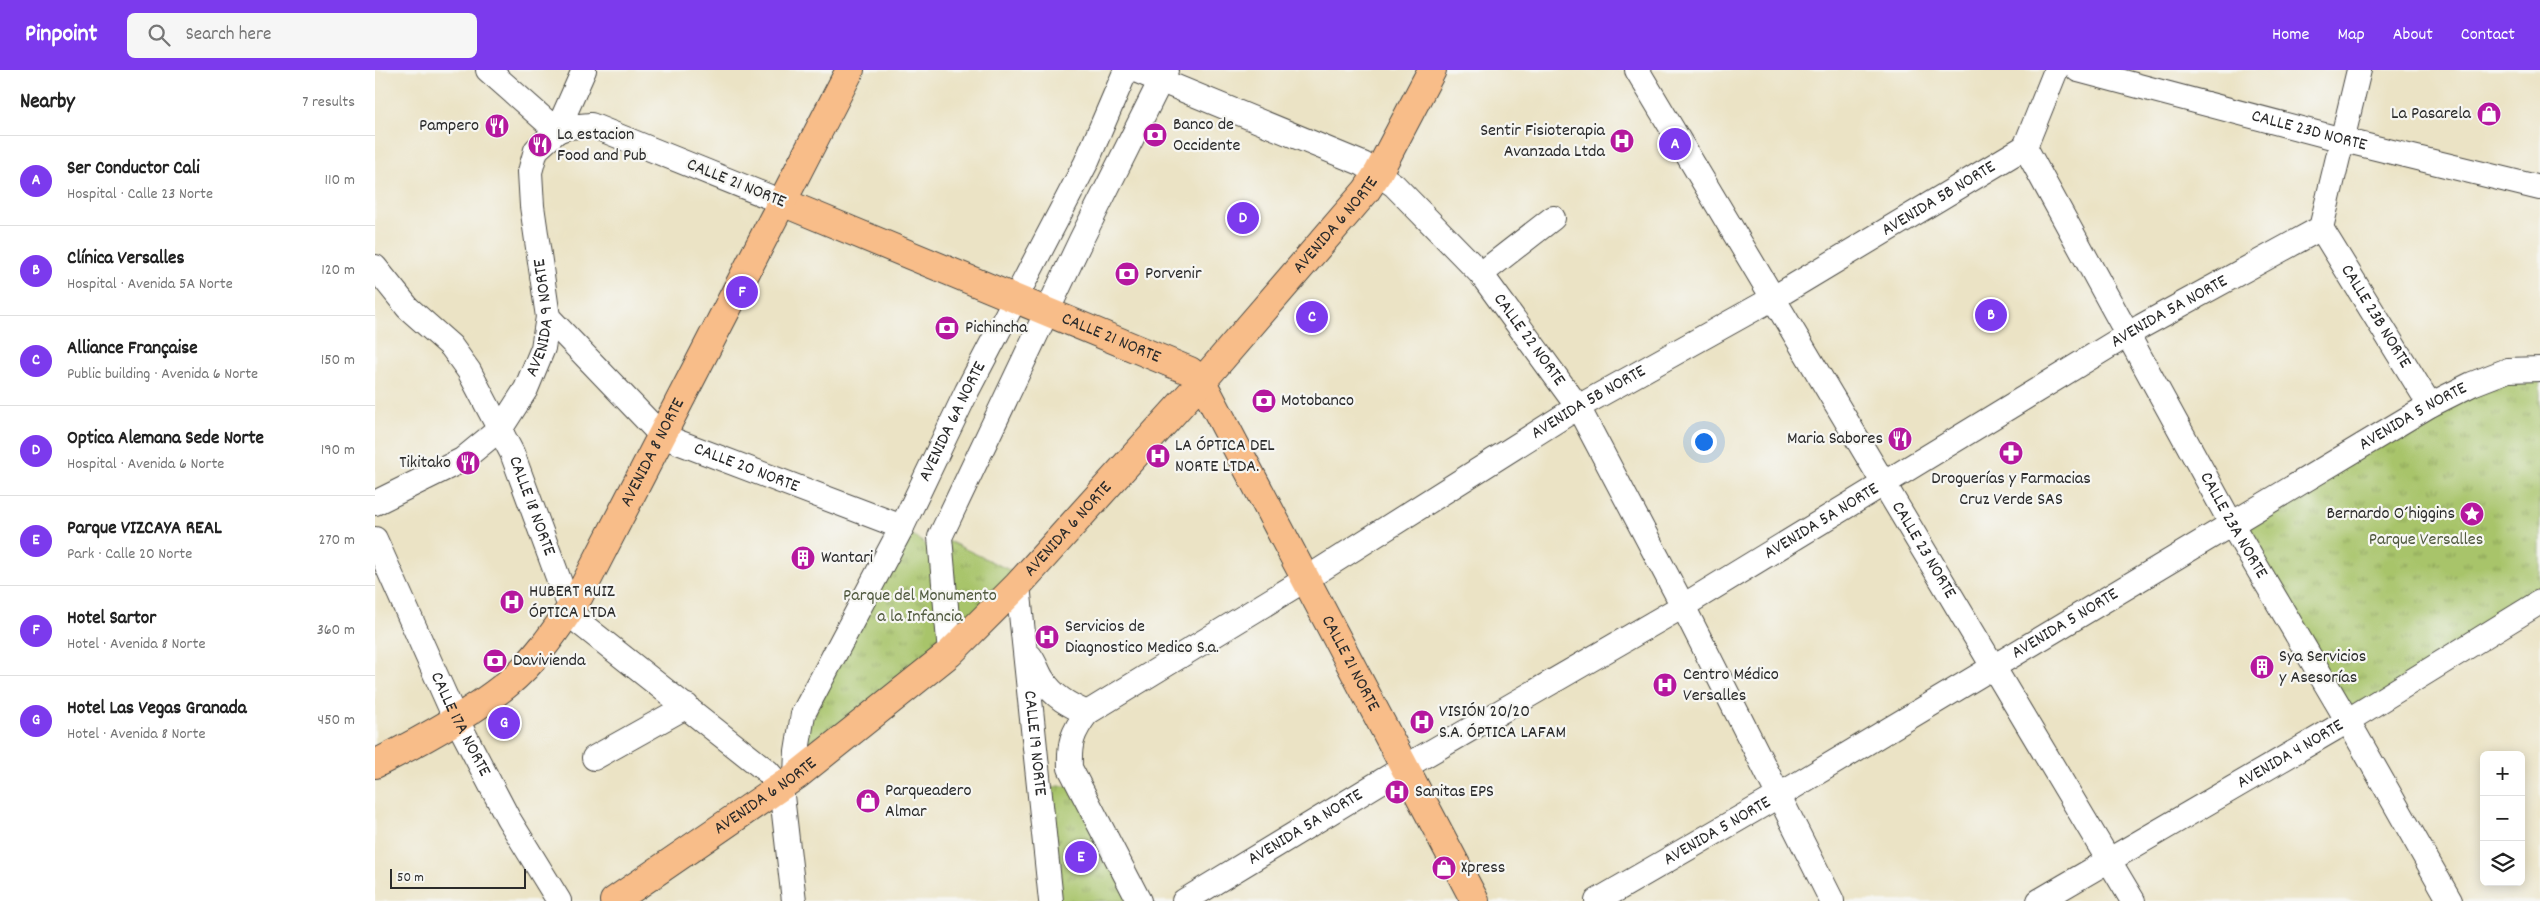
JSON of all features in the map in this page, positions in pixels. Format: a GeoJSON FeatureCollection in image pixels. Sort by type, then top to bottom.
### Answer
{"type":"FeatureCollection","features":[{"type":"Feature","properties":{"kind":"main road","name":"AVENIDA 8 NORTE"},"geometry":{"type":"LineString","coordinates":[[375,764],[456,718],[508,684],[549,640],[571,608],[662,436],[850,70]]}},
{"type":"Feature","properties":{"kind":"main road","name":"AVENIDA 6 NORTE"},"geometry":{"type":"LineString","coordinates":[[615,901],[789,781],[950,653],[1018,585],[1202,382],[1366,191],[1378,173],[1432,70]]}},
{"type":"Feature","properties":{"kind":"main road","name":"CALLE 21 NORTE"},"geometry":{"type":"LineString","coordinates":[[782,202],[1190,372],[1202,382],[1475,901]]}},
{"type":"Feature","properties":{"kind":"street"},"geometry":{"type":"LineString","coordinates":[[489,70],[557,131]]}},
{"type":"Feature","properties":{"kind":"street","name":"AVENIDA 9 NORTE"},"geometry":{"type":"LineString","coordinates":[[375,503],[462,460],[501,428],[526,389],[543,348],[547,317],[532,206],[530,172],[536,150],[557,131],[585,70]]}},
{"type":"Feature","properties":{"kind":"street","name":"AVENIDA 6A NORTE"},"geometry":{"type":"LineString","coordinates":[[789,781],[797,751],[803,714],[901,527],[962,400],[1086,163],[1126,70]]}},
{"type":"Feature","properties":{"kind":"street","name":"CALLE 22 NORTE"},"geometry":{"type":"LineString","coordinates":[[1135,70],[1163,76],[1363,164],[1394,185],[1481,274],[1578,407],[1683,606],[1832,901]]}},
{"type":"Feature","properties":{"kind":"street","name":"CALLE 23 NORTE"},"geometry":{"type":"LineString","coordinates":[[1637,70],[2133,901]]}},
{"type":"Feature","properties":{"kind":"street"},"geometry":{"type":"LineString","coordinates":[[2025,147],[2056,70]]}},
{"type":"Feature","properties":{"kind":"street","name":"CALLE 23D NORTE"},"geometry":{"type":"LineString","coordinates":[[2078,70],[2343,140],[2540,188]]}},
{"type":"Feature","properties":{"kind":"street"},"geometry":{"type":"LineString","coordinates":[[2321,228],[2359,70]]}},
{"type":"Feature","properties":{"kind":"street","name":"AVENIDA 6A NORTE"},"geometry":{"type":"LineString","coordinates":[[950,653],[940,538],[1047,312],[1163,76]]}},
{"type":"Feature","properties":{"kind":"street","name":"CALLE 21 NORTE"},"geometry":{"type":"LineString","coordinates":[[557,131],[568,127],[591,125],[782,202]]}},
{"type":"Feature","properties":{"kind":"street","name":"AVENIDA 5B NORTE"},"geometry":{"type":"LineString","coordinates":[[1081,791],[1070,768],[1069,749],[1075,730],[1087,713],[1306,580],[1578,407],[1772,299],[2025,147]]}},
{"type":"Feature","properties":{"kind":"street","name":"CALLE 23A NORTE"},"geometry":{"type":"LineString","coordinates":[[2025,147],[2232,525],[2347,720],[2450,901]]}},
{"type":"Feature","properties":{"kind":"street"},"geometry":{"type":"LineString","coordinates":[[1481,274],[1553,218]]}},
{"type":"Feature","properties":{"kind":"street","name":"AVENIDA 5A NORTE"},"geometry":{"type":"LineString","coordinates":[[1184,901],[1405,768],[1683,606],[2128,334],[2321,228]]}},
{"type":"Feature","properties":{"kind":"street","name":"CALLE 23B NORTE"},"geometry":{"type":"LineString","coordinates":[[2321,228],[2430,405]]}},
{"type":"Feature","properties":{"kind":"street","name":"CALLE 18 NORTE"},"geometry":{"type":"LineString","coordinates":[[375,267],[408,308],[451,346],[469,371],[501,428],[571,608],[580,623],[768,772],[789,781]]}},
{"type":"Feature","properties":{"kind":"street","name":"CALLE 20 NORTE"},"geometry":{"type":"LineString","coordinates":[[547,317],[662,436],[901,527]]}},
{"type":"Feature","properties":{"kind":"street","name":"AVENIDA 5 NORTE"},"geometry":{"type":"LineString","coordinates":[[1597,901],[1778,796],[2430,405],[2472,384],[2508,370],[2540,369]]}},
{"type":"Feature","properties":{"kind":"street","name":"CALLE 17A NORTE"},"geometry":{"type":"LineString","coordinates":[[375,539],[456,718],[508,818],[559,901]]}},
{"type":"Feature","properties":{"kind":"street","name":"CALLE 19 NORTE"},"geometry":{"type":"LineString","coordinates":[[1018,585],[1051,901]]}},
{"type":"Feature","properties":{"kind":"street","name":"AVENIDA 4 NORTE"},"geometry":{"type":"LineString","coordinates":[[2039,901],[2539,605]]}},
{"type":"Feature","properties":{"kind":"street"},"geometry":{"type":"LineString","coordinates":[[1025,649],[1054,694],[1067,704],[1087,713]]}},
{"type":"Feature","properties":{"kind":"street"},"geometry":{"type":"LineString","coordinates":[[594,758],[687,706]]}},
{"type":"Feature","properties":{"kind":"street"},"geometry":{"type":"LineString","coordinates":[[789,781],[793,901]]}},
{"type":"Feature","properties":{"kind":"street"},"geometry":{"type":"LineString","coordinates":[[1043,814],[1044,797],[1050,789],[1058,786],[1070,786],[1081,791],[1139,901]]}},
{"type":"Feature","properties":{"kind":"green space","name":"Parque Versalles"},"geometry":{"type":"Polygon","coordinates":[[[2540,369],[2540,602],[2347,720],[2232,525],[2430,405],[2540,369]]]}},
{"type":"Feature","properties":{"kind":"green space","name":"Parque del Monumento a la Infancia"},"geometry":{"type":"Polygon","coordinates":[[[902,527],[941,556],[940,537],[1024,577],[816,761],[797,751],[902,527]]]}},
{"type":"Feature","properties":{"kind":"green space"},"geometry":{"type":"Polygon","coordinates":[[[1058,786],[1070,786],[1139,901],[1051,901],[1050,789],[1058,786]]]}},
{"type":"Feature","properties":{"kind":"place","name":"La Pasarela"},"geometry":{"type":"Point","coordinates":[2489,114]}},
{"type":"Feature","properties":{"kind":"place","name":"Pampero"},"geometry":{"type":"Point","coordinates":[497,126]}},
{"type":"Feature","properties":{"kind":"place","name":"Banco de Occidente"},"geometry":{"type":"Point","coordinates":[1155,135]}},
{"type":"Feature","properties":{"kind":"place","name":"Sentir Fisioterapia Avanzada Ltda"},"geometry":{"type":"Point","coordinates":[1622,141]}},
{"type":"Feature","properties":{"kind":"place","name":"Ser Conductor Cali"},"geometry":{"type":"Point","coordinates":[1675,144]}},
{"type":"Feature","properties":{"kind":"place","name":"La estacion Food and Pub"},"geometry":{"type":"Point","coordinates":[540,145]}},
{"type":"Feature","properties":{"kind":"place","name":"Optica Alemana Sede Norte"},"geometry":{"type":"Point","coordinates":[1243,218]}},
{"type":"Feature","properties":{"kind":"place","name":"Porvenir"},"geometry":{"type":"Point","coordinates":[1127,274]}},
{"type":"Feature","properties":{"kind":"place","name":"Hotel Sartor"},"geometry":{"type":"Point","coordinates":[742,292]}},
{"type":"Feature","properties":{"kind":"place","name":"Clínica Versalles"},"geometry":{"type":"Point","coordinates":[1991,315]}},
{"type":"Feature","properties":{"kind":"place","name":"Alliance Française"},"geometry":{"type":"Point","coordinates":[1312,317]}},
{"type":"Feature","properties":{"kind":"place","name":"Pichincha"},"geometry":{"type":"Point","coordinates":[947,328]}},
{"type":"Feature","properties":{"kind":"place","name":"Motobanco"},"geometry":{"type":"Point","coordinates":[1264,401]}},
{"type":"Feature","properties":{"kind":"place","name":"Maria Sabores"},"geometry":{"type":"Point","coordinates":[1900,439]}},
{"type":"Feature","properties":{"kind":"place","name":"Droguerías y Farmacias Cruz Verde SAS"},"geometry":{"type":"Point","coordinates":[2011,453]}},
{"type":"Feature","properties":{"kind":"place","name":"LA ÓPTICA DEL NORTE LTDA."},"geometry":{"type":"Point","coordinates":[1158,456]}},
{"type":"Feature","properties":{"kind":"place","name":"Tikitako"},"geometry":{"type":"Point","coordinates":[468,463]}},
{"type":"Feature","properties":{"kind":"place","name":"Bernardo O´higgins"},"geometry":{"type":"Point","coordinates":[2472,514]}},
{"type":"Feature","properties":{"kind":"place","name":"Wantari"},"geometry":{"type":"Point","coordinates":[803,558]}},
{"type":"Feature","properties":{"kind":"place","name":"HUBERT RUIZ ÓPTICA LTDA"},"geometry":{"type":"Point","coordinates":[512,602]}},
{"type":"Feature","properties":{"kind":"place","name":"Servicios de Diagnostico Medico S.a."},"geometry":{"type":"Point","coordinates":[1047,637]}},
{"type":"Feature","properties":{"kind":"place","name":"Davivienda"},"geometry":{"type":"Point","coordinates":[495,661]}},
{"type":"Feature","properties":{"kind":"place","name":"Sya Servicios y Asesorías"},"geometry":{"type":"Point","coordinates":[2262,667]}},
{"type":"Feature","properties":{"kind":"place","name":"Centro Médico Versalles"},"geometry":{"type":"Point","coordinates":[1665,685]}},
{"type":"Feature","properties":{"kind":"place","name":"VISIÓN 20/20 S.A. ÓPTICA LAFAM"},"geometry":{"type":"Point","coordinates":[1422,722]}},
{"type":"Feature","properties":{"kind":"place","name":"Hotel Las Vegas Granada"},"geometry":{"type":"Point","coordinates":[504,723]}},
{"type":"Feature","properties":{"kind":"place","name":"Sanitas EPS"},"geometry":{"type":"Point","coordinates":[1397,792]}},
{"type":"Feature","properties":{"kind":"place","name":"Parqueadero Almar"},"geometry":{"type":"Point","coordinates":[868,801]}},
{"type":"Feature","properties":{"kind":"place","name":"Parque VIZCAYA REAL"},"geometry":{"type":"Point","coordinates":[1081,857]}},
{"type":"Feature","properties":{"kind":"place","name":"Xpress"},"geometry":{"type":"Point","coordinates":[1444,868]}}]}
